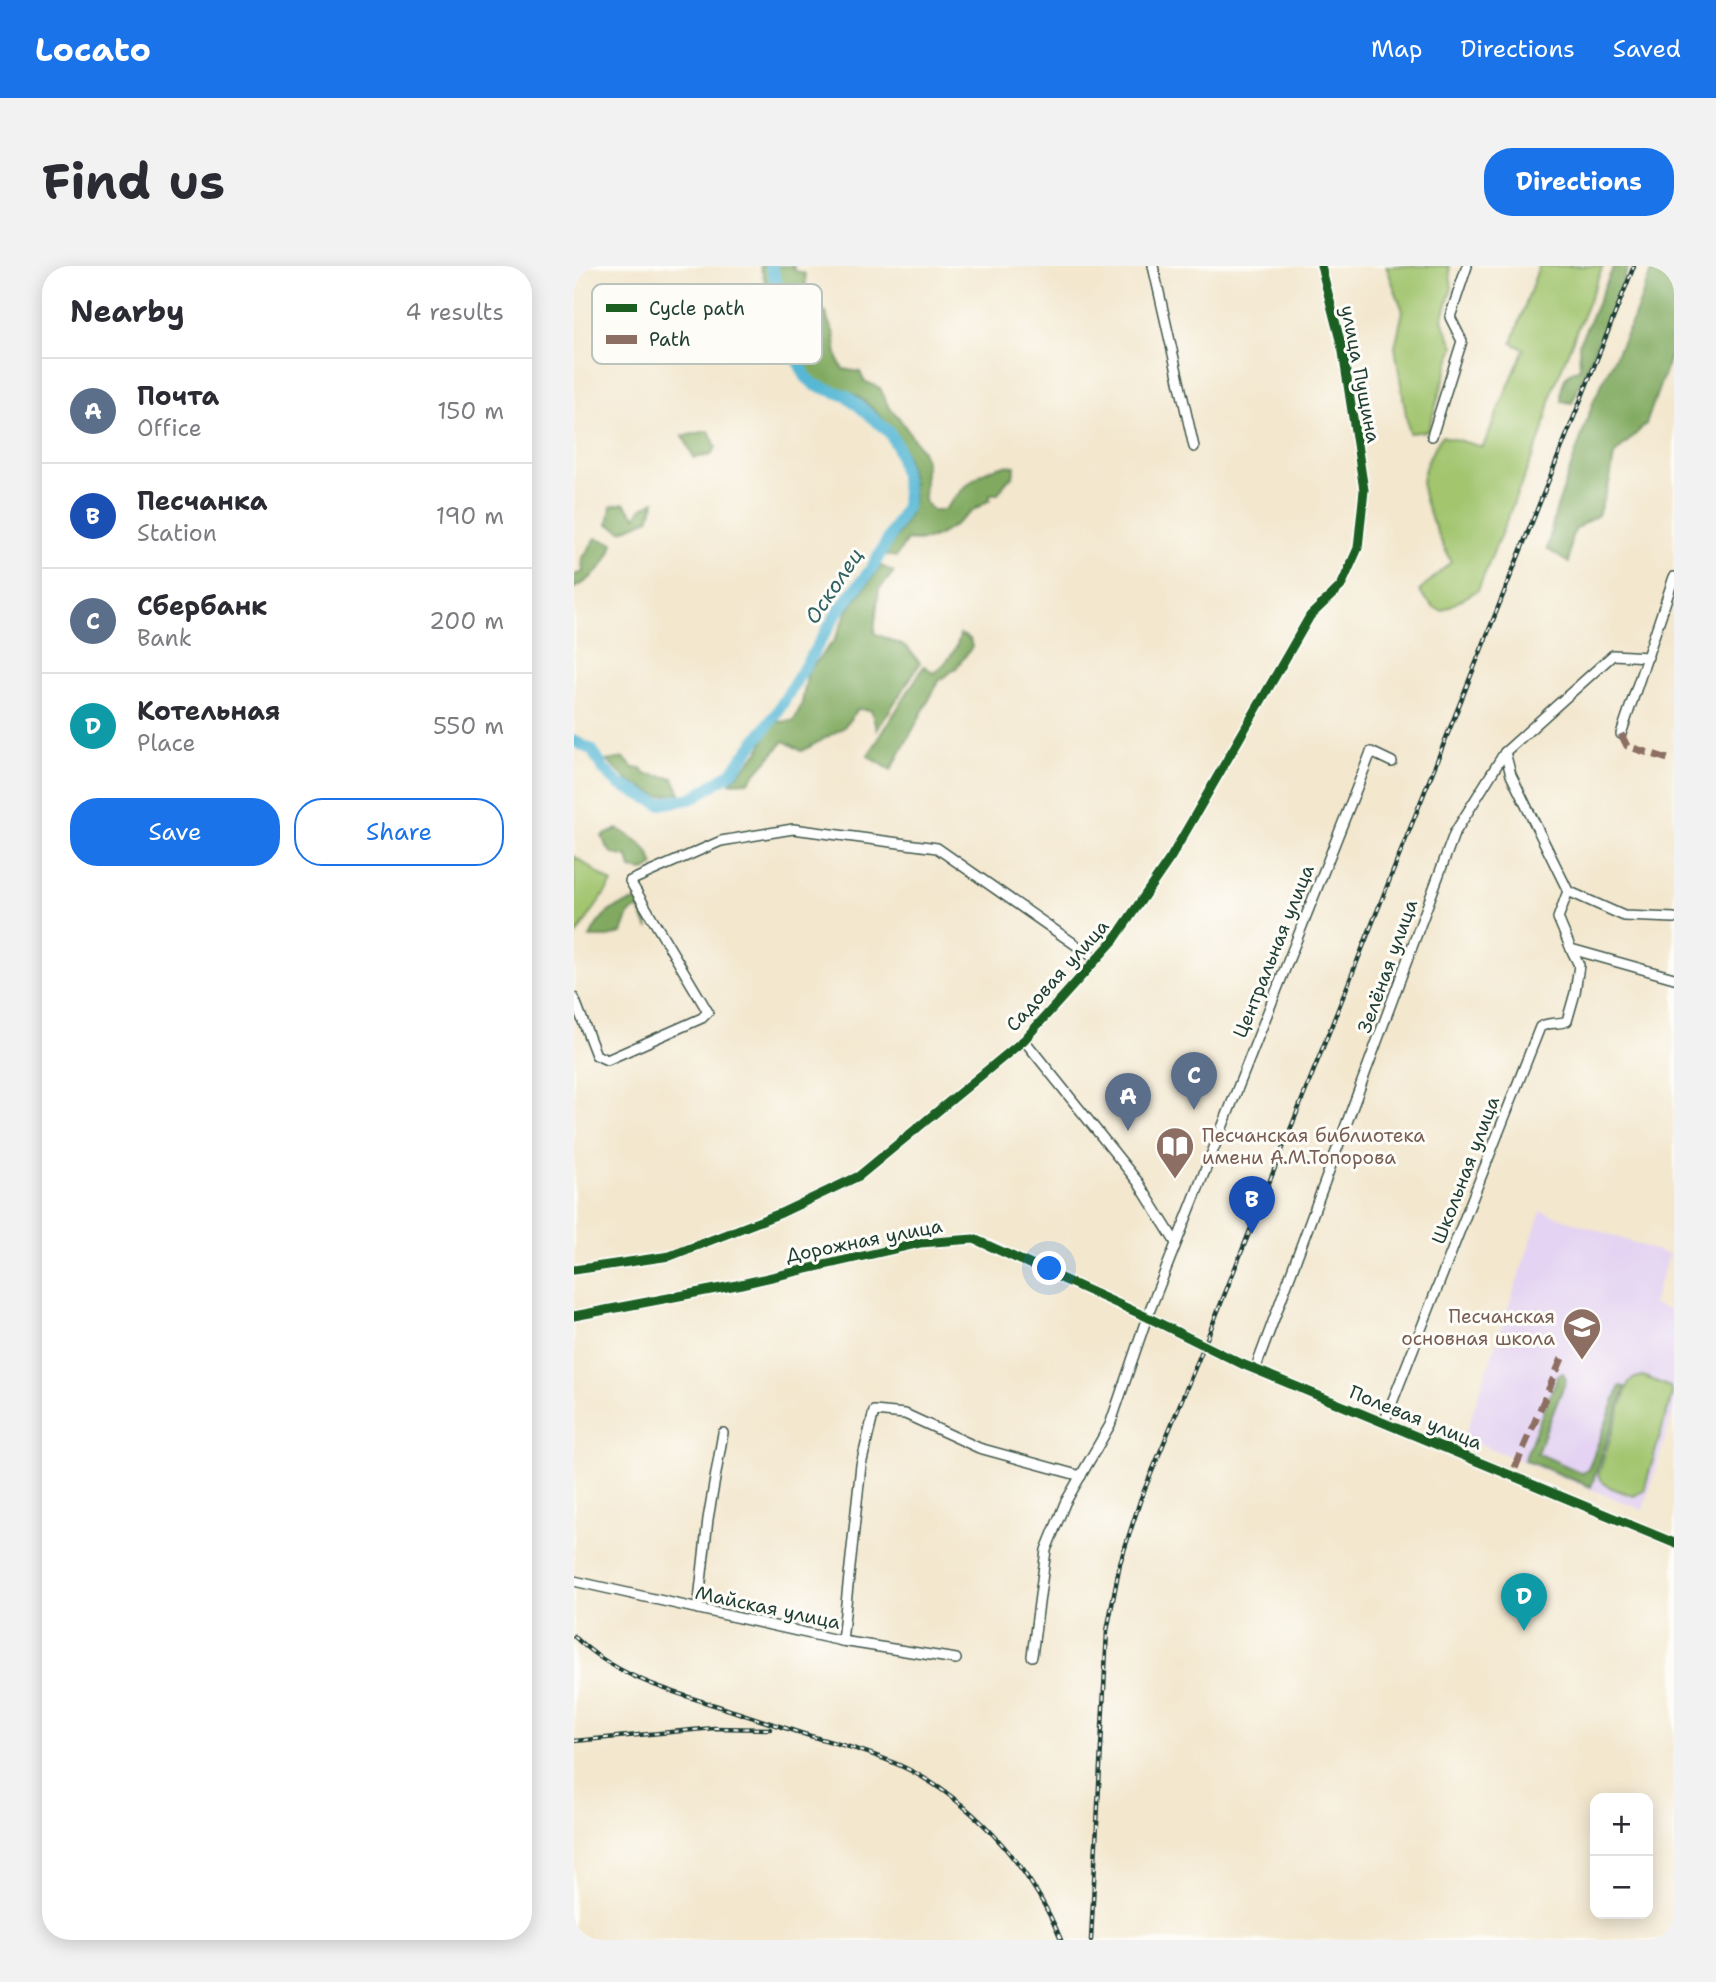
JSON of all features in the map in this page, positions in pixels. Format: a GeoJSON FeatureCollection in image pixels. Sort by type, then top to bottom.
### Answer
{"type":"FeatureCollection","features":[{"type":"Feature","properties":{"kind":"street"},"geometry":{"type":"LineString","coordinates":[[1153,266],[1194,447]]}},
{"type":"Feature","properties":{"kind":"street","name":"улица Пущина"},"geometry":{"type":"LineString","coordinates":[[1321,266],[1343,352],[1364,490]]}},
{"type":"Feature","properties":{"kind":"street"},"geometry":{"type":"LineString","coordinates":[[1432,436],[1462,341],[1450,317],[1467,266]]}},
{"type":"Feature","properties":{"kind":"street","name":"Садовая улица"},"geometry":{"type":"LineString","coordinates":[[574,1270],[670,1256],[781,1213],[859,1176],[1024,1040],[1114,940],[1171,858],[1310,616],[1341,586],[1358,548],[1364,490]]}},
{"type":"Feature","properties":{"kind":"street"},"geometry":{"type":"LineString","coordinates":[[1621,734],[1674,577]]}},
{"type":"Feature","properties":{"kind":"street","name":"Зелёная улица"},"geometry":{"type":"LineString","coordinates":[[1255,1370],[1454,834],[1505,752],[1613,655],[1647,657]]}},
{"type":"Feature","properties":{"kind":"street","name":"Центральная улица"},"geometry":{"type":"LineString","coordinates":[[1032,1656],[1046,1550],[1065,1503],[1110,1424],[1147,1317],[1371,752],[1392,762]]}},
{"type":"Feature","properties":{"kind":"street"},"geometry":{"type":"LineString","coordinates":[[1505,752],[1511,775],[1568,891],[1625,916],[1674,918]]}},
{"type":"Feature","properties":{"kind":"street"},"geometry":{"type":"LineString","coordinates":[[1496,768],[1511,775]]}},
{"type":"Feature","properties":{"kind":"street"},"geometry":{"type":"LineString","coordinates":[[574,998],[596,1055],[607,1060],[702,1018],[708,1012],[630,881],[721,841],[793,829],[937,848],[1096,959]]}},
{"type":"Feature","properties":{"kind":"street"},"geometry":{"type":"LineString","coordinates":[[1568,891],[1558,918],[1571,949],[1674,978]]}},
{"type":"Feature","properties":{"kind":"street","name":"Школьная улица"},"geometry":{"type":"LineString","coordinates":[[1384,1423],[1540,1027],[1547,1022],[1561,1024],[1567,1021],[1575,993],[1578,965],[1571,949]]}},
{"type":"Feature","properties":{"kind":"street"},"geometry":{"type":"LineString","coordinates":[[1024,1040],[1138,1182],[1177,1243]]}},
{"type":"Feature","properties":{"kind":"street","name":"Дорожная улица"},"geometry":{"type":"LineString","coordinates":[[574,1316],[737,1285],[920,1243],[974,1238],[1147,1317]]}},
{"type":"Feature","properties":{"kind":"street","name":"Полевая улица"},"geometry":{"type":"LineString","coordinates":[[1147,1317],[1255,1370],[1674,1543]]}},
{"type":"Feature","properties":{"kind":"street"},"geometry":{"type":"LineString","coordinates":[[842,1641],[861,1465],[874,1411],[905,1414],[979,1448],[1081,1476]]}},
{"type":"Feature","properties":{"kind":"street"},"geometry":{"type":"LineString","coordinates":[[698,1609],[708,1519],[723,1433]]}},
{"type":"Feature","properties":{"kind":"street","name":"Майская улица"},"geometry":{"type":"LineString","coordinates":[[574,1581],[842,1641],[956,1659]]}},
{"type":"Feature","properties":{"kind":"shaded area","name":"Песчанская основная школа"},"geometry":{"type":"Polygon","coordinates":[[[1541,1211],[1669,1255],[1652,1304],[1674,1312],[1674,1410],[1643,1510],[1464,1438],[1541,1211]]]}},
{"type":"Feature","properties":{"kind":"green space"},"geometry":{"type":"Polygon","coordinates":[[[760,266],[794,266],[794,270],[805,274],[806,284],[766,283],[760,266]]]}},
{"type":"Feature","properties":{"kind":"green space"},"geometry":{"type":"Polygon","coordinates":[[[1386,266],[1449,266],[1452,288],[1442,320],[1454,346],[1428,431],[1409,433],[1395,347],[1403,311],[1386,266]]]}},
{"type":"Feature","properties":{"kind":"green space"},"geometry":{"type":"Polygon","coordinates":[[[1539,266],[1603,266],[1553,389],[1543,431],[1478,590],[1442,611],[1434,608],[1419,591],[1451,562],[1425,501],[1422,483],[1424,470],[1442,436],[1483,447],[1524,349],[1512,343],[1539,266]]]}},
{"type":"Feature","properties":{"kind":"green space"},"geometry":{"type":"Polygon","coordinates":[[[1614,266],[1629,266],[1572,403],[1561,401],[1564,380],[1580,368],[1579,344],[1614,266]]]}},
{"type":"Feature","properties":{"kind":"green space"},"geometry":{"type":"Polygon","coordinates":[[[1653,266],[1674,266],[1674,346],[1646,424],[1614,455],[1610,480],[1598,515],[1573,533],[1569,563],[1547,549],[1556,510],[1594,400],[1633,320],[1653,266]]]}},
{"type":"Feature","properties":{"kind":"green space"},"geometry":{"type":"Polygon","coordinates":[[[822,311],[826,312],[834,334],[843,369],[860,372],[864,381],[880,388],[888,406],[922,451],[926,462],[924,500],[932,510],[944,510],[966,486],[994,468],[1015,466],[1013,476],[998,494],[990,494],[990,500],[951,528],[920,541],[907,540],[896,557],[885,555],[911,508],[911,476],[901,445],[880,416],[866,403],[848,391],[818,382],[806,373],[803,364],[822,364],[822,311]]]}},
{"type":"Feature","properties":{"kind":"green space"},"geometry":{"type":"Polygon","coordinates":[[[709,431],[716,447],[711,455],[694,458],[683,436],[709,431]]]}},
{"type":"Feature","properties":{"kind":"green space"},"geometry":{"type":"Polygon","coordinates":[[[655,501],[649,519],[622,531],[608,524],[611,506],[624,503],[636,517],[641,509],[655,501]]]}},
{"type":"Feature","properties":{"kind":"green space"},"geometry":{"type":"Polygon","coordinates":[[[596,538],[613,543],[608,557],[599,570],[574,588],[574,575],[583,572],[582,559],[596,538]]]}},
{"type":"Feature","properties":{"kind":"green space"},"geometry":{"type":"Polygon","coordinates":[[[881,566],[894,572],[879,589],[874,633],[907,647],[920,663],[877,730],[871,710],[858,709],[843,728],[802,751],[784,741],[748,782],[730,783],[759,751],[772,722],[794,721],[802,703],[808,671],[834,641],[848,610],[881,566]]]}},
{"type":"Feature","properties":{"kind":"green space"},"geometry":{"type":"Polygon","coordinates":[[[960,634],[970,639],[972,647],[956,668],[939,681],[891,770],[868,756],[924,666],[934,673],[954,651],[960,634]]]}},
{"type":"Feature","properties":{"kind":"green space"},"geometry":{"type":"Polygon","coordinates":[[[624,758],[633,768],[642,769],[645,774],[673,778],[680,793],[659,796],[627,780],[607,761],[624,758]]]}},
{"type":"Feature","properties":{"kind":"green space"},"geometry":{"type":"Polygon","coordinates":[[[618,829],[644,847],[654,865],[645,871],[631,869],[628,857],[611,852],[602,836],[618,829]]]}},
{"type":"Feature","properties":{"kind":"green space"},"geometry":{"type":"Polygon","coordinates":[[[574,856],[612,883],[574,938],[574,856]]]}},
{"type":"Feature","properties":{"kind":"green space"},"geometry":{"type":"Polygon","coordinates":[[[636,901],[645,909],[648,929],[639,908],[629,914],[622,933],[608,937],[590,937],[608,913],[636,901]]]}},
{"type":"Feature","properties":{"kind":"green space"},"geometry":{"type":"Polygon","coordinates":[[[1563,1373],[1566,1380],[1537,1453],[1582,1473],[1588,1470],[1620,1386],[1625,1387],[1591,1487],[1524,1460],[1558,1375],[1563,1373]]]}},
{"type":"Feature","properties":{"kind":"green space"},"geometry":{"type":"Polygon","coordinates":[[[1643,1376],[1670,1387],[1672,1395],[1644,1490],[1634,1496],[1608,1486],[1598,1475],[1629,1382],[1643,1376]]]}},
{"type":"Feature","properties":{"kind":"waterway","name":"Осколец"},"geometry":{"type":"LineString","coordinates":[[771,266],[777,284]]}},
{"type":"Feature","properties":{"kind":"waterway","name":"Осколец"},"geometry":{"type":"LineString","coordinates":[[574,741],[592,750],[604,770],[619,784],[660,804],[693,798],[731,773],[776,714],[839,610],[872,568],[906,507],[907,491],[897,446],[889,432],[847,396],[815,385],[806,377],[800,364]]}},
{"type":"Feature","properties":{"kind":"railway"},"geometry":{"type":"LineString","coordinates":[[1091,1940],[1107,1631],[1120,1563],[1141,1498],[1634,266]]}},
{"type":"Feature","properties":{"kind":"railway"},"geometry":{"type":"LineString","coordinates":[[574,1636],[604,1660],[656,1686],[864,1751],[917,1774],[963,1806],[1003,1845],[1036,1891],[1061,1940]]}},
{"type":"Feature","properties":{"kind":"railway"},"geometry":{"type":"LineString","coordinates":[[574,1741],[714,1728],[770,1729]]}},
{"type":"Feature","properties":{"kind":"marked path"},"geometry":{"type":"LineString","coordinates":[[1621,734],[1627,746],[1674,761]]}},
{"type":"Feature","properties":{"kind":"marked path"},"geometry":{"type":"LineString","coordinates":[[1515,1468],[1563,1356]]}},
{"type":"Feature","properties":{"kind":"cycle path"},"geometry":{"type":"LineString","coordinates":[[574,1270],[670,1256],[781,1213],[859,1176],[1024,1040],[1114,940],[1171,857],[1310,616],[1341,586],[1358,548],[1364,490],[1343,352],[1321,266]]}},
{"type":"Feature","properties":{"kind":"cycle path"},"geometry":{"type":"LineString","coordinates":[[574,1316],[737,1285],[920,1243],[974,1239],[1147,1317],[1242,1364],[1674,1543]]}},
{"type":"Feature","properties":{"kind":"place","name":"Сбербанк"},"geometry":{"type":"Point","coordinates":[1194,1110]}},
{"type":"Feature","properties":{"kind":"place","name":"Почта"},"geometry":{"type":"Point","coordinates":[1128,1131]}},
{"type":"Feature","properties":{"kind":"place","name":"Песчанская библиотека имени А.М.Топорова"},"geometry":{"type":"Point","coordinates":[1175,1180]}},
{"type":"Feature","properties":{"kind":"place","name":"Песчанка"},"geometry":{"type":"Point","coordinates":[1252,1234]}},
{"type":"Feature","properties":{"kind":"place","name":"Песчанская основная школа"},"geometry":{"type":"Point","coordinates":[1582,1361]}},
{"type":"Feature","properties":{"kind":"place","name":"Котельная"},"geometry":{"type":"Point","coordinates":[1524,1631]}}]}
